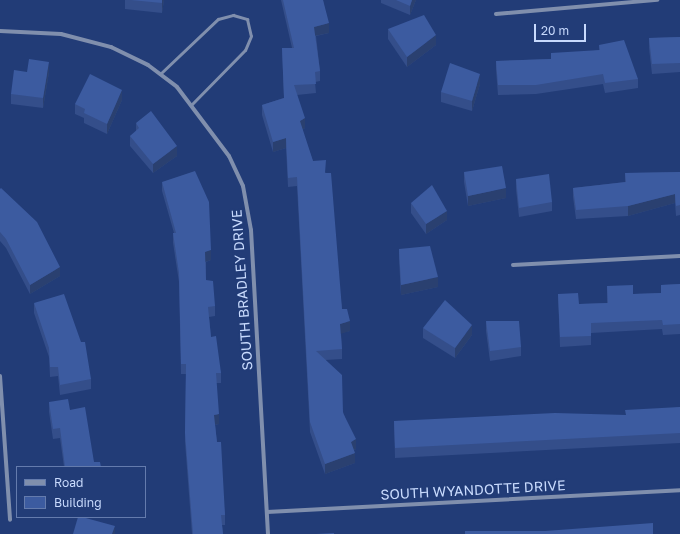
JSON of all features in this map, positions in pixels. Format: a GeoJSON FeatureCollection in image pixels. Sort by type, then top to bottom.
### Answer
{"type":"FeatureCollection","features":[{"type":"Feature","properties":{"kind":"street"},"geometry":{"type":"LineString","coordinates":[[496,14],[657,0]]}},
{"type":"Feature","properties":{"kind":"street","name":"SOUTH BRADLEY DRIVE"},"geometry":{"type":"LineString","coordinates":[[0,31],[61,34],[111,47],[160,74],[192,104],[229,156],[243,186],[251,230],[268,534]]}},
{"type":"Feature","properties":{"kind":"street"},"geometry":{"type":"LineString","coordinates":[[513,265],[680,256]]}},
{"type":"Feature","properties":{"kind":"street"},"geometry":{"type":"LineString","coordinates":[[0,376],[10,520]]}},
{"type":"Feature","properties":{"kind":"street","name":"SOUTH WYANDOTTE DRIVE"},"geometry":{"type":"LineString","coordinates":[[267,512],[680,490]]}},
{"type":"Feature","properties":{"kind":"lane"},"geometry":{"type":"LineString","coordinates":[[160,74],[218,19],[233,15],[247,19],[251,36],[245,50],[192,104]]}},
{"type":"Feature","properties":{"kind":"building"},"geometry":{"type":"Polygon","coordinates":[[[131,0],[162,0],[162,3],[131,0]]]}},
{"type":"Feature","properties":{"kind":"building"},"geometry":{"type":"Polygon","coordinates":[[[283,0],[323,0],[329,23],[314,27],[320,71],[315,72],[316,84],[294,85],[305,118],[300,121],[313,161],[326,160],[325,173],[331,173],[342,309],[347,309],[350,321],[340,324],[342,349],[316,351],[342,375],[343,413],[356,439],[351,442],[355,453],[325,464],[310,422],[297,177],[288,178],[286,138],[273,142],[262,105],[284,98],[282,48],[294,48],[283,0]]]}},
{"type":"Feature","properties":{"kind":"building"},"geometry":{"type":"Polygon","coordinates":[[[396,0],[412,0],[410,6],[396,0]]]}},
{"type":"Feature","properties":{"kind":"building"},"geometry":{"type":"Polygon","coordinates":[[[424,15],[436,35],[407,57],[388,29],[424,15]]]}},
{"type":"Feature","properties":{"kind":"building"},"geometry":{"type":"Polygon","coordinates":[[[680,37],[680,63],[652,64],[649,38],[680,37]]]}},
{"type":"Feature","properties":{"kind":"building"},"geometry":{"type":"Polygon","coordinates":[[[624,40],[638,79],[605,83],[603,74],[536,85],[498,85],[496,61],[551,59],[551,53],[600,50],[599,45],[624,40]]]}},
{"type":"Feature","properties":{"kind":"building"},"geometry":{"type":"Polygon","coordinates":[[[29,59],[49,62],[43,98],[11,94],[14,70],[27,72],[29,59]]]}},
{"type":"Feature","properties":{"kind":"building"},"geometry":{"type":"Polygon","coordinates":[[[450,63],[480,74],[472,101],[441,92],[450,63]]]}},
{"type":"Feature","properties":{"kind":"building"},"geometry":{"type":"Polygon","coordinates":[[[90,74],[122,90],[107,124],[84,113],[85,109],[75,104],[90,74]]]}},
{"type":"Feature","properties":{"kind":"building"},"geometry":{"type":"Polygon","coordinates":[[[151,111],[177,146],[153,164],[130,136],[139,128],[136,123],[151,111]]]}},
{"type":"Feature","properties":{"kind":"building"},"geometry":{"type":"Polygon","coordinates":[[[502,166],[506,188],[468,196],[464,172],[502,166]]]}},
{"type":"Feature","properties":{"kind":"building"},"geometry":{"type":"Polygon","coordinates":[[[195,171],[209,202],[211,250],[205,252],[206,280],[213,281],[215,306],[208,307],[211,337],[216,336],[221,373],[216,373],[219,414],[214,415],[217,442],[221,442],[225,515],[221,515],[223,534],[193,534],[185,433],[186,364],[181,364],[179,273],[173,233],[176,233],[162,182],[195,171]]]}},
{"type":"Feature","properties":{"kind":"building"},"geometry":{"type":"Polygon","coordinates":[[[680,172],[680,205],[676,206],[675,194],[628,206],[576,210],[573,188],[626,182],[625,173],[680,172]]]}},
{"type":"Feature","properties":{"kind":"building"},"geometry":{"type":"Polygon","coordinates":[[[549,174],[552,202],[519,208],[516,179],[549,174]]]}},
{"type":"Feature","properties":{"kind":"building"},"geometry":{"type":"Polygon","coordinates":[[[432,185],[447,211],[426,224],[411,203],[432,185]]]}},
{"type":"Feature","properties":{"kind":"building"},"geometry":{"type":"Polygon","coordinates":[[[1,188],[37,222],[60,267],[30,285],[6,239],[0,232],[1,188]]]}},
{"type":"Feature","properties":{"kind":"building"},"geometry":{"type":"Polygon","coordinates":[[[430,246],[438,277],[401,285],[399,249],[430,246]]]}},
{"type":"Feature","properties":{"kind":"building"},"geometry":{"type":"Polygon","coordinates":[[[680,284],[680,324],[663,325],[662,320],[591,323],[591,336],[560,337],[558,294],[578,293],[579,304],[608,303],[607,286],[633,285],[633,294],[661,293],[661,285],[680,284]]]}},
{"type":"Feature","properties":{"kind":"building"},"geometry":{"type":"Polygon","coordinates":[[[64,294],[81,342],[85,342],[91,379],[60,385],[58,367],[50,367],[49,348],[34,303],[64,294]]]}},
{"type":"Feature","properties":{"kind":"building"},"geometry":{"type":"Polygon","coordinates":[[[445,300],[472,325],[455,348],[423,328],[445,300]]]}},
{"type":"Feature","properties":{"kind":"building"},"geometry":{"type":"Polygon","coordinates":[[[486,321],[519,321],[521,347],[490,351],[486,321]]]}},
{"type":"Feature","properties":{"kind":"building"},"geometry":{"type":"Polygon","coordinates":[[[68,399],[70,410],[85,407],[94,462],[100,462],[101,466],[65,466],[60,428],[53,429],[49,402],[68,399]]]}},
{"type":"Feature","properties":{"kind":"building"},"geometry":{"type":"Polygon","coordinates":[[[680,407],[680,433],[395,448],[394,421],[555,413],[626,415],[625,410],[680,407]]]}},
{"type":"Feature","properties":{"kind":"building"},"geometry":{"type":"Polygon","coordinates":[[[78,518],[86,518],[115,526],[112,534],[73,534],[78,518]]]}},
{"type":"Feature","properties":{"kind":"building"},"geometry":{"type":"Polygon","coordinates":[[[653,523],[653,534],[465,534],[465,531],[545,531],[653,523]]]}}]}
